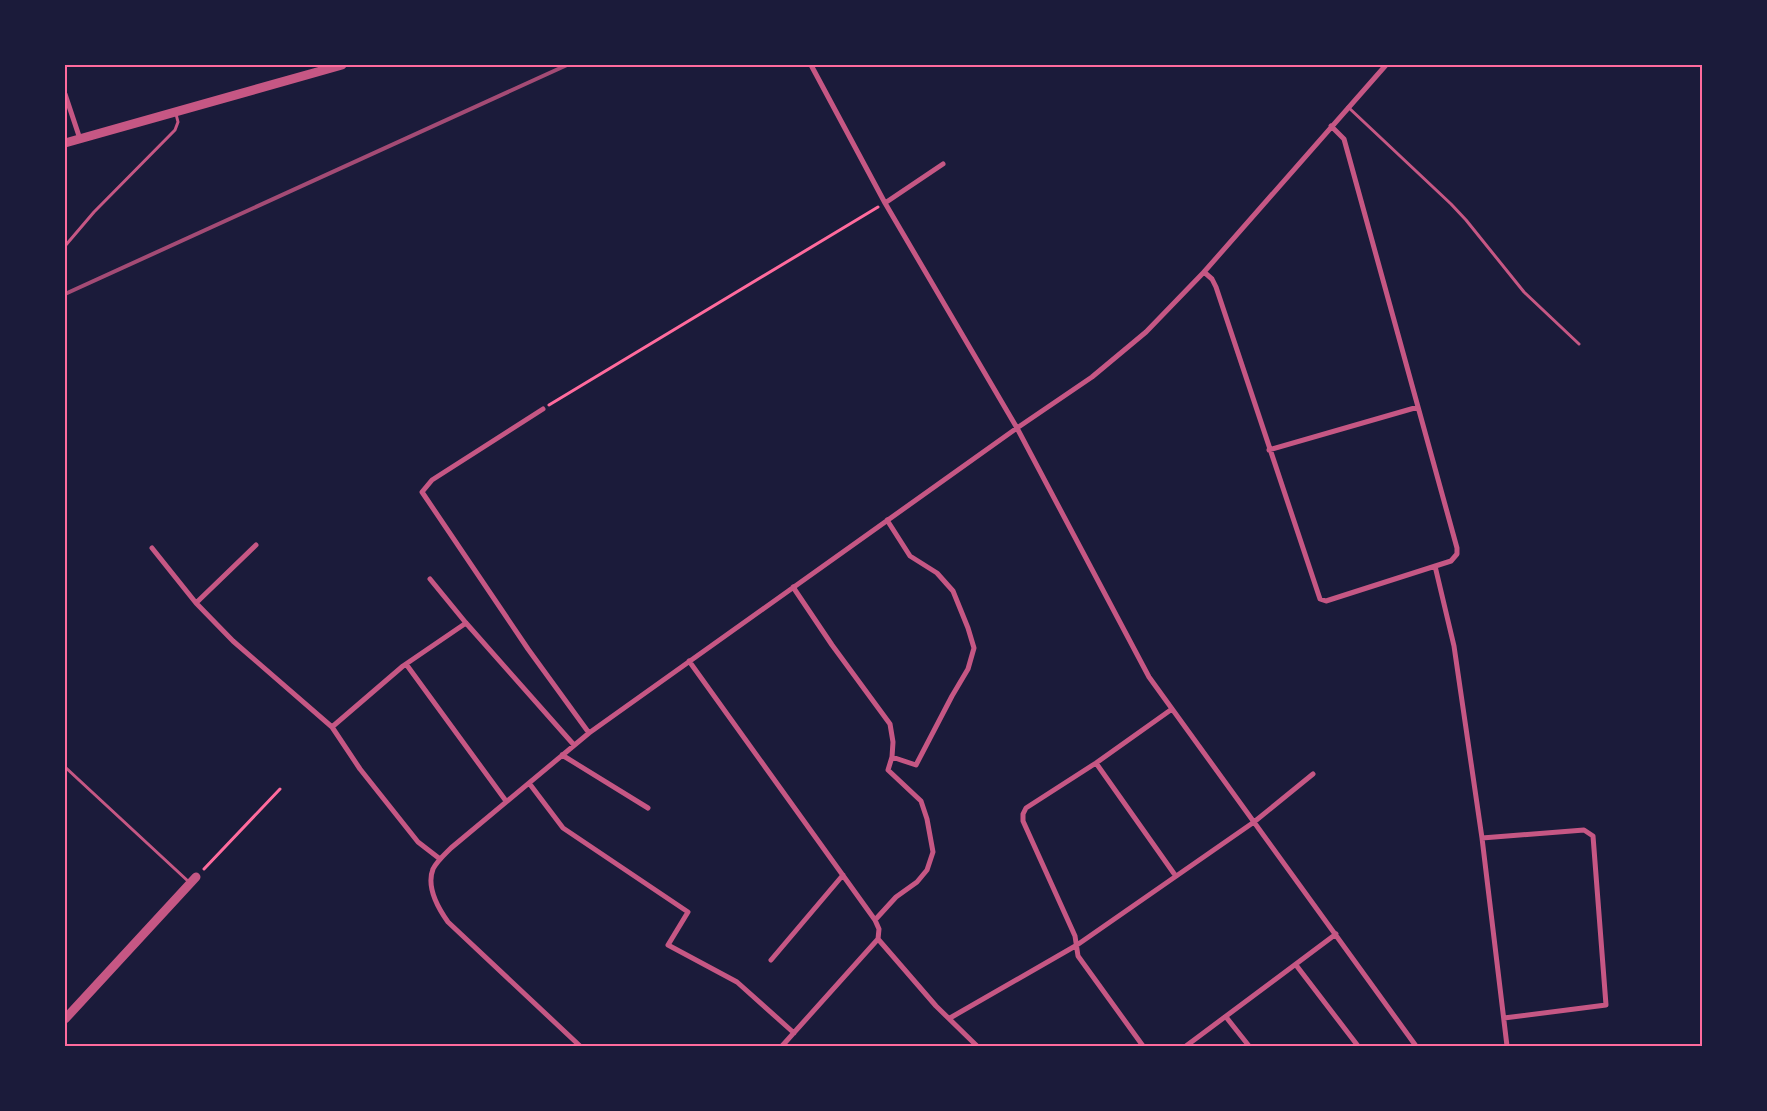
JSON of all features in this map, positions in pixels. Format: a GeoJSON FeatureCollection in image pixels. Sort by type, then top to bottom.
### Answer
{"type":"FeatureCollection","features":[{"type":"Feature","properties":{"kind":"street"},"geometry":{"type":"LineString","coordinates":[[65,143],[342,65]]}},
{"type":"Feature","properties":{"kind":"street"},"geometry":{"type":"LineString","coordinates":[[811,65],[885,203],[1017,428],[1149,677],[1415,1044],[1408,1046]]}},
{"type":"Feature","properties":{"kind":"street"},"geometry":{"type":"LineString","coordinates":[[580,1046],[448,922],[441,913],[435,899],[431,881],[433,869],[440,859],[506,801],[589,733],[689,660],[1100,371],[1146,332],[1204,272],[1386,65]]}},
{"type":"Feature","properties":{"kind":"street"},"geometry":{"type":"LineString","coordinates":[[65,94],[80,139]]}},
{"type":"Feature","properties":{"kind":"street"},"geometry":{"type":"LineString","coordinates":[[1204,272],[1212,279],[1216,287],[1318,596],[1322,601],[1452,561],[1457,554],[1457,548],[1344,140],[1331,126]]}},
{"type":"Feature","properties":{"kind":"street"},"geometry":{"type":"LineString","coordinates":[[885,203],[943,164]]}},
{"type":"Feature","properties":{"kind":"street"},"geometry":{"type":"LineString","coordinates":[[1270,450],[1418,407]]}},
{"type":"Feature","properties":{"kind":"street"},"geometry":{"type":"LineString","coordinates":[[542,409],[432,480],[422,492],[528,649],[589,733]]}},
{"type":"Feature","properties":{"kind":"street"},"geometry":{"type":"LineString","coordinates":[[887,520],[910,556],[937,573],[953,591],[974,648],[968,669],[916,765],[892,757]]}},
{"type":"Feature","properties":{"kind":"street"},"geometry":{"type":"LineString","coordinates":[[196,604],[256,545]]}},
{"type":"Feature","properties":{"kind":"street"},"geometry":{"type":"LineString","coordinates":[[152,548],[196,604],[233,640],[332,727],[360,769],[418,842],[440,859]]}},
{"type":"Feature","properties":{"kind":"street"},"geometry":{"type":"LineString","coordinates":[[1435,566],[1454,646],[1482,838],[1507,1046]]}},
{"type":"Feature","properties":{"kind":"street"},"geometry":{"type":"LineString","coordinates":[[430,579],[466,623],[574,745]]}},
{"type":"Feature","properties":{"kind":"street"},"geometry":{"type":"LineString","coordinates":[[793,587],[832,645],[890,724],[893,742],[892,757],[888,770],[921,801],[927,819],[933,852],[927,870],[917,882],[896,897],[875,920]]}},
{"type":"Feature","properties":{"kind":"street"},"geometry":{"type":"LineString","coordinates":[[332,727],[406,664],[466,623]]}},
{"type":"Feature","properties":{"kind":"street"},"geometry":{"type":"LineString","coordinates":[[689,660],[875,920],[879,929],[878,939],[782,1046]]}},
{"type":"Feature","properties":{"kind":"street"},"geometry":{"type":"LineString","coordinates":[[406,664],[506,801]]}},
{"type":"Feature","properties":{"kind":"street"},"geometry":{"type":"LineString","coordinates":[[1143,1046],[1078,956],[1075,936],[1023,820],[1023,814],[1026,808],[1096,763],[1172,709]]}},
{"type":"Feature","properties":{"kind":"street"},"geometry":{"type":"LineString","coordinates":[[562,755],[648,808]]}},
{"type":"Feature","properties":{"kind":"street"},"geometry":{"type":"LineString","coordinates":[[1096,763],[1175,875]]}},
{"type":"Feature","properties":{"kind":"street"},"geometry":{"type":"LineString","coordinates":[[950,1018],[1077,945],[1175,875],[1254,822],[1313,774]]}},
{"type":"Feature","properties":{"kind":"street"},"geometry":{"type":"LineString","coordinates":[[528,783],[563,828],[688,912],[668,945],[737,982],[794,1033]]}},
{"type":"Feature","properties":{"kind":"street"},"geometry":{"type":"LineString","coordinates":[[1482,838],[1584,830],[1593,836],[1606,1005],[1504,1018]]}},
{"type":"Feature","properties":{"kind":"street"},"geometry":{"type":"LineString","coordinates":[[771,960],[843,876]]}},
{"type":"Feature","properties":{"kind":"street"},"geometry":{"type":"LineString","coordinates":[[65,1019],[193,880]]}},
{"type":"Feature","properties":{"kind":"street"},"geometry":{"type":"LineString","coordinates":[[1186,1046],[1336,934]]}},
{"type":"Feature","properties":{"kind":"street"},"geometry":{"type":"LineString","coordinates":[[878,939],[936,1006],[976,1046]]}},
{"type":"Feature","properties":{"kind":"street"},"geometry":{"type":"LineString","coordinates":[[1296,964],[1358,1046]]}},
{"type":"Feature","properties":{"kind":"street"},"geometry":{"type":"LineString","coordinates":[[1226,1017],[1249,1046]]}},
{"type":"Feature","properties":{"kind":"lane"},"geometry":{"type":"LineString","coordinates":[[1348,107],[1451,204],[1524,292],[1578,344]]}},
{"type":"Feature","properties":{"kind":"lane"},"geometry":{"type":"LineString","coordinates":[[65,246],[94,212],[175,130],[178,122],[176,112]]}},
{"type":"Feature","properties":{"kind":"lane"},"geometry":{"type":"LineString","coordinates":[[65,767],[193,880]]}},
{"type":"Feature","properties":{"kind":"path"},"geometry":{"type":"LineString","coordinates":[[542,409],[885,203]]}},
{"type":"Feature","properties":{"kind":"path"},"geometry":{"type":"LineString","coordinates":[[193,880],[280,789]]}},
{"type":"Feature","properties":{"kind":"railway"},"geometry":{"type":"LineString","coordinates":[[65,294],[567,65]]}}]}
